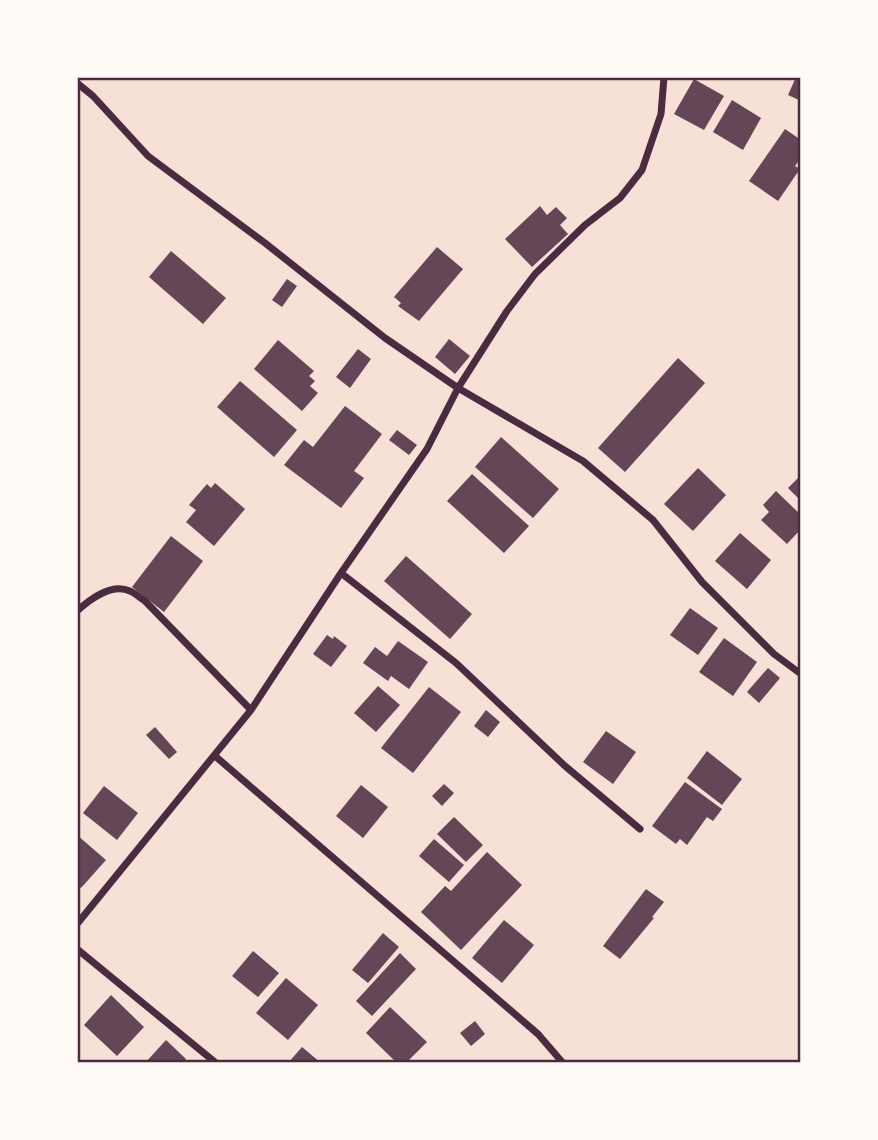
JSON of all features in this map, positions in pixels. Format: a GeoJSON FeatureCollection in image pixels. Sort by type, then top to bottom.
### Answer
{"type":"FeatureCollection","features":[{"type":"Feature","properties":{"kind":"street"},"geometry":{"type":"LineString","coordinates":[[79,918],[251,710],[427,449],[483,346],[535,274],[585,225],[620,198],[642,170],[662,114],[664,77]]}},
{"type":"Feature","properties":{"kind":"street"},"geometry":{"type":"LineString","coordinates":[[77,83],[93,96],[148,156],[265,243],[385,338],[458,388],[583,461],[653,520],[702,582],[774,654],[801,674]]}},
{"type":"Feature","properties":{"kind":"street"},"geometry":{"type":"LineString","coordinates":[[341,573],[456,663],[565,766],[640,828]]}},
{"type":"Feature","properties":{"kind":"street"},"geometry":{"type":"LineString","coordinates":[[77,611],[90,599],[101,594],[111,590],[128,589],[145,601],[251,710]]}},
{"type":"Feature","properties":{"kind":"street"},"geometry":{"type":"LineString","coordinates":[[215,756],[538,1034],[563,1063]]}},
{"type":"Feature","properties":{"kind":"street"},"geometry":{"type":"LineString","coordinates":[[77,948],[216,1063]]}},
{"type":"Feature","properties":{"kind":"building"},"geometry":{"type":"Polygon","coordinates":[[[796,77],[801,77],[801,101],[788,95],[796,77]]]}},
{"type":"Feature","properties":{"kind":"building"},"geometry":{"type":"Polygon","coordinates":[[[694,79],[724,96],[704,130],[674,114],[694,79]]]}},
{"type":"Feature","properties":{"kind":"building"},"geometry":{"type":"Polygon","coordinates":[[[732,100],[761,118],[743,150],[713,132],[732,100]]]}},
{"type":"Feature","properties":{"kind":"building"},"geometry":{"type":"Polygon","coordinates":[[[785,129],[801,140],[801,158],[795,166],[800,169],[778,201],[749,181],[785,129]]]}},
{"type":"Feature","properties":{"kind":"building"},"geometry":{"type":"Polygon","coordinates":[[[540,206],[547,215],[556,207],[567,218],[560,225],[568,234],[532,267],[505,239],[540,206]]]}},
{"type":"Feature","properties":{"kind":"building"},"geometry":{"type":"Polygon","coordinates":[[[437,247],[463,269],[419,321],[398,306],[401,303],[394,297],[437,247]]]}},
{"type":"Feature","properties":{"kind":"building"},"geometry":{"type":"Polygon","coordinates":[[[171,251],[226,298],[203,324],[149,277],[171,251]]]}},
{"type":"Feature","properties":{"kind":"building"},"geometry":{"type":"Polygon","coordinates":[[[287,279],[297,286],[282,307],[272,300],[287,279]]]}},
{"type":"Feature","properties":{"kind":"building"},"geometry":{"type":"Polygon","coordinates":[[[449,339],[470,356],[455,374],[435,357],[449,339]]]}},
{"type":"Feature","properties":{"kind":"building"},"geometry":{"type":"Polygon","coordinates":[[[278,340],[314,371],[309,376],[315,381],[310,386],[318,393],[302,411],[254,369],[278,340]]]}},
{"type":"Feature","properties":{"kind":"building"},"geometry":{"type":"Polygon","coordinates":[[[358,349],[371,359],[350,388],[336,377],[358,349]]]}},
{"type":"Feature","properties":{"kind":"building"},"geometry":{"type":"Polygon","coordinates":[[[678,358],[705,383],[625,472],[598,448],[678,358]]]}},
{"type":"Feature","properties":{"kind":"building"},"geometry":{"type":"Polygon","coordinates":[[[240,381],[297,430],[274,457],[217,407],[240,381]]]}},
{"type":"Feature","properties":{"kind":"building"},"geometry":{"type":"Polygon","coordinates":[[[345,406],[382,434],[354,471],[364,478],[341,508],[284,465],[304,440],[313,447],[345,406]]]}},
{"type":"Feature","properties":{"kind":"building"},"geometry":{"type":"Polygon","coordinates":[[[397,430],[417,445],[409,455],[389,440],[397,430]]]}},
{"type":"Feature","properties":{"kind":"building"},"geometry":{"type":"Polygon","coordinates":[[[501,437],[559,489],[533,518],[475,467],[501,437]]]}},
{"type":"Feature","properties":{"kind":"building"},"geometry":{"type":"Polygon","coordinates":[[[698,468],[726,495],[693,531],[664,504],[698,468]]]}},
{"type":"Feature","properties":{"kind":"building"},"geometry":{"type":"Polygon","coordinates":[[[472,474],[529,526],[504,553],[447,501],[472,474]]]}},
{"type":"Feature","properties":{"kind":"building"},"geometry":{"type":"Polygon","coordinates":[[[801,475],[801,501],[788,488],[801,475]]]}},
{"type":"Feature","properties":{"kind":"building"},"geometry":{"type":"Polygon","coordinates":[[[215,483],[245,509],[214,546],[186,522],[196,510],[189,505],[207,484],[211,488],[215,483]]]}},
{"type":"Feature","properties":{"kind":"building"},"geometry":{"type":"Polygon","coordinates":[[[776,491],[801,515],[801,529],[787,544],[761,520],[769,512],[763,505],[776,491]]]}},
{"type":"Feature","properties":{"kind":"building"},"geometry":{"type":"Polygon","coordinates":[[[740,533],[771,560],[747,589],[715,561],[740,533]]]}},
{"type":"Feature","properties":{"kind":"building"},"geometry":{"type":"Polygon","coordinates":[[[171,536],[203,561],[164,612],[132,587],[171,536]]]}},
{"type":"Feature","properties":{"kind":"building"},"geometry":{"type":"Polygon","coordinates":[[[406,556],[472,614],[450,639],[384,581],[406,556]]]}},
{"type":"Feature","properties":{"kind":"building"},"geometry":{"type":"Polygon","coordinates":[[[690,608],[718,628],[698,655],[670,635],[690,608]]]}},
{"type":"Feature","properties":{"kind":"building"},"geometry":{"type":"Polygon","coordinates":[[[327,635],[333,639],[334,636],[347,646],[331,667],[313,654],[327,635]]]}},
{"type":"Feature","properties":{"kind":"building"},"geometry":{"type":"Polygon","coordinates":[[[724,638],[757,662],[733,696],[699,672],[724,638]]]}},
{"type":"Feature","properties":{"kind":"building"},"geometry":{"type":"Polygon","coordinates":[[[398,641],[428,662],[409,689],[391,676],[388,681],[363,663],[375,647],[387,656],[398,641]]]}},
{"type":"Feature","properties":{"kind":"building"},"geometry":{"type":"Polygon","coordinates":[[[768,668],[780,678],[759,703],[747,692],[768,668]]]}},
{"type":"Feature","properties":{"kind":"building"},"geometry":{"type":"Polygon","coordinates":[[[378,686],[400,705],[376,732],[354,713],[378,686]]]}},
{"type":"Feature","properties":{"kind":"building"},"geometry":{"type":"Polygon","coordinates":[[[429,687],[461,712],[413,773],[381,748],[429,687]]]}},
{"type":"Feature","properties":{"kind":"building"},"geometry":{"type":"Polygon","coordinates":[[[486,710],[500,722],[488,737],[474,726],[486,710]]]}},
{"type":"Feature","properties":{"kind":"building"},"geometry":{"type":"Polygon","coordinates":[[[155,727],[177,752],[169,759],[146,735],[155,727]]]}},
{"type":"Feature","properties":{"kind":"building"},"geometry":{"type":"Polygon","coordinates":[[[606,731],[636,752],[613,784],[583,762],[606,731]]]}},
{"type":"Feature","properties":{"kind":"building"},"geometry":{"type":"Polygon","coordinates":[[[707,751],[742,779],[722,805],[687,778],[707,751]]]}},
{"type":"Feature","properties":{"kind":"building"},"geometry":{"type":"Polygon","coordinates":[[[685,782],[722,809],[713,821],[707,817],[687,845],[680,839],[676,844],[652,826],[685,782]]]}},
{"type":"Feature","properties":{"kind":"building"},"geometry":{"type":"Polygon","coordinates":[[[444,784],[454,793],[442,806],[432,796],[444,784]]]}},
{"type":"Feature","properties":{"kind":"building"},"geometry":{"type":"Polygon","coordinates":[[[361,785],[388,807],[363,838],[336,816],[361,785]]]}},
{"type":"Feature","properties":{"kind":"building"},"geometry":{"type":"Polygon","coordinates":[[[104,786],[138,813],[117,840],[83,813],[104,786]]]}},
{"type":"Feature","properties":{"kind":"building"},"geometry":{"type":"Polygon","coordinates":[[[454,817],[483,845],[466,862],[437,834],[454,817]]]}},
{"type":"Feature","properties":{"kind":"building"},"geometry":{"type":"Polygon","coordinates":[[[77,835],[106,860],[81,888],[77,884],[77,835]]]}},
{"type":"Feature","properties":{"kind":"building"},"geometry":{"type":"Polygon","coordinates":[[[434,839],[464,865],[449,882],[419,856],[434,839]]]}},
{"type":"Feature","properties":{"kind":"building"},"geometry":{"type":"Polygon","coordinates":[[[487,852],[522,885],[461,950],[421,912],[445,886],[451,891],[487,852]]]}},
{"type":"Feature","properties":{"kind":"building"},"geometry":{"type":"Polygon","coordinates":[[[646,889],[664,902],[620,959],[603,946],[646,889]]]}},
{"type":"Feature","properties":{"kind":"building"},"geometry":{"type":"Polygon","coordinates":[[[504,920],[534,945],[502,983],[472,958],[504,920]]]}},
{"type":"Feature","properties":{"kind":"building"},"geometry":{"type":"Polygon","coordinates":[[[383,933],[399,947],[368,983],[352,970],[383,933]]]}},
{"type":"Feature","properties":{"kind":"building"},"geometry":{"type":"Polygon","coordinates":[[[253,951],[279,973],[258,997],[232,976],[253,951]]]}},
{"type":"Feature","properties":{"kind":"building"},"geometry":{"type":"Polygon","coordinates":[[[400,953],[416,969],[372,1016],[356,1001],[400,953]]]}},
{"type":"Feature","properties":{"kind":"building"},"geometry":{"type":"Polygon","coordinates":[[[286,978],[318,1005],[288,1040],[256,1013],[286,978]]]}},
{"type":"Feature","properties":{"kind":"building"},"geometry":{"type":"Polygon","coordinates":[[[111,995],[144,1027],[117,1056],[84,1025],[111,995]]]}},
{"type":"Feature","properties":{"kind":"building"},"geometry":{"type":"Polygon","coordinates":[[[390,1007],[427,1042],[406,1063],[397,1063],[366,1033],[390,1007]]]}},
{"type":"Feature","properties":{"kind":"building"},"geometry":{"type":"Polygon","coordinates":[[[475,1021],[485,1034],[471,1046],[460,1033],[475,1021]]]}},
{"type":"Feature","properties":{"kind":"building"},"geometry":{"type":"Polygon","coordinates":[[[166,1040],[186,1059],[183,1063],[145,1063],[166,1040]]]}},
{"type":"Feature","properties":{"kind":"building"},"geometry":{"type":"Polygon","coordinates":[[[302,1047],[321,1063],[288,1063],[302,1047]]]}}]}
